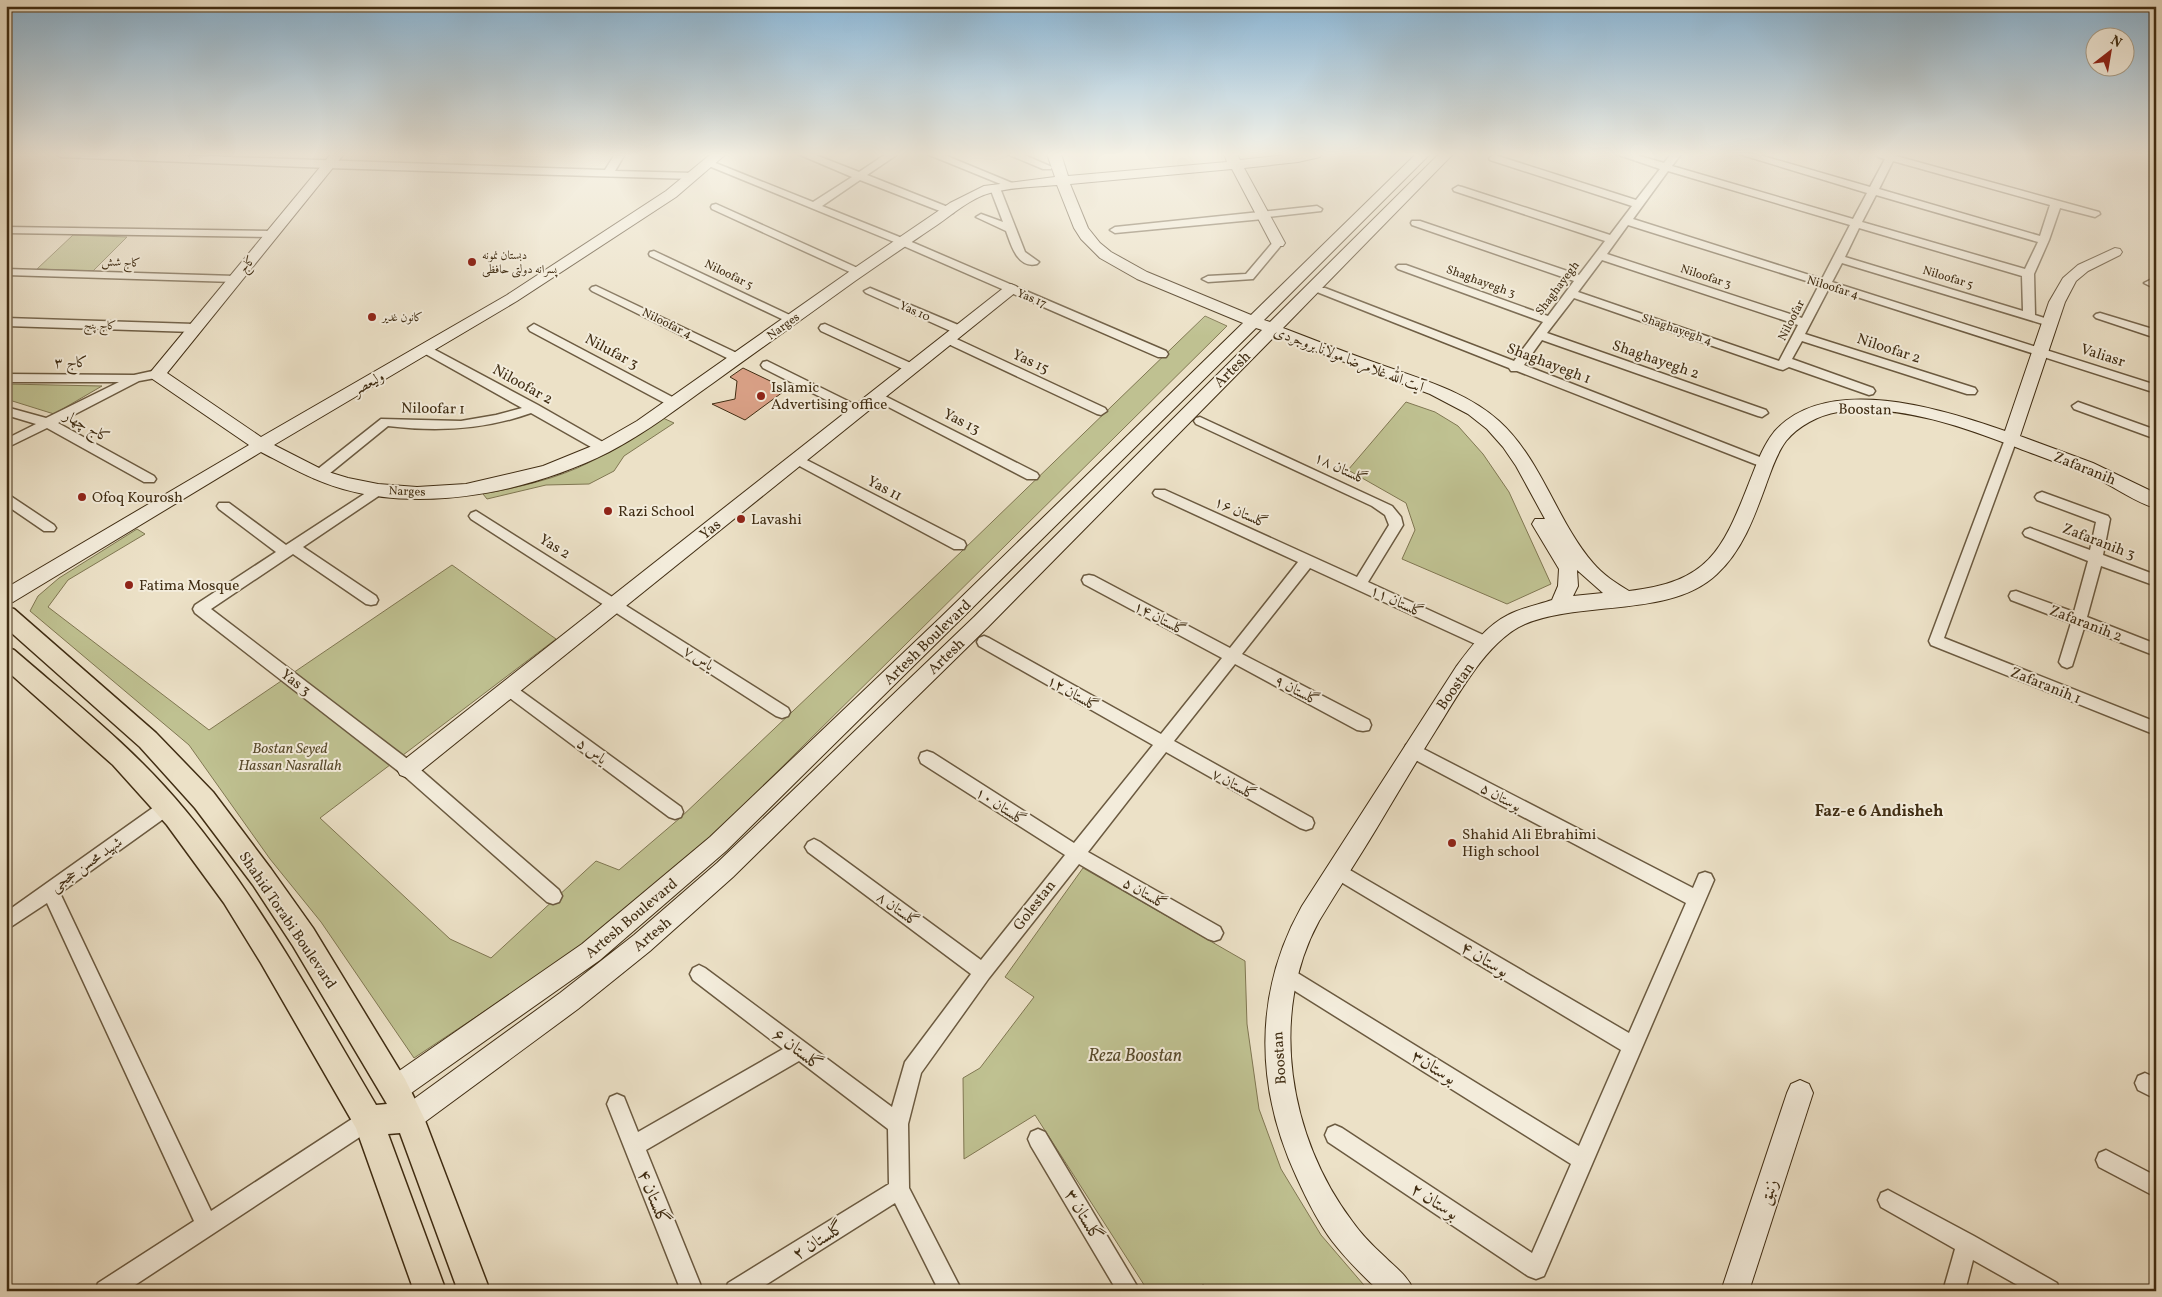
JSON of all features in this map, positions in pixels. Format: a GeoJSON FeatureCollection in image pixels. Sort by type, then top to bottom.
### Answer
{"type":"FeatureCollection","features":[{"type":"Feature","properties":{"kind":"main road","name":"Shahid Torabi Boulevard"},"geometry":{"type":"LineString","coordinates":[[6,615],[148,740],[204,800],[262,877],[303,937],[395,1089],[409,1118],[474,1291]]}},
{"type":"Feature","properties":{"kind":"main road"},"geometry":{"type":"LineString","coordinates":[[6,656],[122,758],[167,808],[233,895],[271,954],[368,1120],[430,1291]]}},
{"type":"Feature","properties":{"kind":"main road"},"geometry":{"type":"LineString","coordinates":[[368,1120],[395,1089]]}},
{"type":"Feature","properties":{"kind":"main road"},"geometry":{"type":"LineString","coordinates":[[368,1120],[409,1118]]}},
{"type":"Feature","properties":{"kind":"street","name":"کاج"},"geometry":{"type":"LineString","coordinates":[[156,374],[288,215]]}},
{"type":"Feature","properties":{"kind":"street","name":"ولیعصر"},"geometry":{"type":"LineString","coordinates":[[6,597],[512,298],[640,215]]}},
{"type":"Feature","properties":{"kind":"street"},"geometry":{"type":"LineString","coordinates":[[732,215],[858,272]]}},
{"type":"Feature","properties":{"kind":"street","name":"Yas 17"},"geometry":{"type":"LineString","coordinates":[[835,215],[1162,354]]}},
{"type":"Feature","properties":{"kind":"street","name":"Narges"},"geometry":{"type":"LineString","coordinates":[[261,445],[319,475],[346,484],[378,490],[417,493],[466,490],[548,471],[603,448],[643,425],[858,272],[943,215]]}},
{"type":"Feature","properties":{"kind":"street"},"geometry":{"type":"LineString","coordinates":[[1005,215],[1020,254],[1033,262]]}},
{"type":"Feature","properties":{"kind":"street","name":"آیت الله غلامرضا مولانا بروجردی"},"geometry":{"type":"LineString","coordinates":[[1066,215],[1068,225],[1076,240],[1103,264],[1127,277],[1448,406],[1464,416],[1480,429],[1504,460],[1563,547],[1602,584],[1625,598]]}},
{"type":"Feature","properties":{"kind":"street"},"geometry":{"type":"LineString","coordinates":[[1208,279],[1249,277],[1278,243],[1263,215]]}},
{"type":"Feature","properties":{"kind":"street"},"geometry":{"type":"LineString","coordinates":[[1115,230],[1267,215]]}},
{"type":"Feature","properties":{"kind":"street","name":"Artesh Boulevard"},"geometry":{"type":"LineString","coordinates":[[395,1089],[591,952],[718,844],[947,623],[1259,329],[1367,215]]}},
{"type":"Feature","properties":{"kind":"street","name":"Artesh"},"geometry":{"type":"LineString","coordinates":[[409,1118],[569,1001],[649,937],[764,834],[976,638],[1259,329],[1383,215]]}},
{"type":"Feature","properties":{"kind":"street"},"geometry":{"type":"LineString","coordinates":[[1535,215],[1611,240]]}},
{"type":"Feature","properties":{"kind":"street","name":"Shaghayegh"},"geometry":{"type":"LineString","coordinates":[[1515,368],[1630,215]]}},
{"type":"Feature","properties":{"kind":"street"},"geometry":{"type":"LineString","coordinates":[[1831,215],[2028,274]]}},
{"type":"Feature","properties":{"kind":"street","name":"Niloofar"},"geometry":{"type":"LineString","coordinates":[[1784,363],[1861,215]]}},
{"type":"Feature","properties":{"kind":"street"},"geometry":{"type":"LineString","coordinates":[[1953,215],[2044,240]]}},
{"type":"Feature","properties":{"kind":"street"},"geometry":{"type":"LineString","coordinates":[[2030,316],[2028,274],[2044,240],[2052,215]]}},
{"type":"Feature","properties":{"kind":"street"},"geometry":{"type":"LineString","coordinates":[[981,217],[1011,229]]}},
{"type":"Feature","properties":{"kind":"street","name":"Niloofar 4"},"geometry":{"type":"LineString","coordinates":[[1626,220],[1825,285],[2041,352]]}},
{"type":"Feature","properties":{"kind":"street"},"geometry":{"type":"LineString","coordinates":[[1416,223],[1581,280]]}},
{"type":"Feature","properties":{"kind":"street"},"geometry":{"type":"LineString","coordinates":[[6,230],[272,234]]}},
{"type":"Feature","properties":{"kind":"street"},"geometry":{"type":"LineString","coordinates":[[2011,439],[2057,302],[2070,278],[2083,268],[2115,252]]}},
{"type":"Feature","properties":{"kind":"street","name":"Niloofar 5"},"geometry":{"type":"LineString","coordinates":[[654,254],[792,320]]}},
{"type":"Feature","properties":{"kind":"street","name":"Niloofar 3"},"geometry":{"type":"LineString","coordinates":[[1599,255],[1805,323]]}},
{"type":"Feature","properties":{"kind":"street","name":"Niloofar 5"},"geometry":{"type":"LineString","coordinates":[[1838,258],[2050,323]]}},
{"type":"Feature","properties":{"kind":"street","name":"Shaghayegh 3"},"geometry":{"type":"LineString","coordinates":[[1402,267],[1550,320]]}},
{"type":"Feature","properties":{"kind":"street","name":"کاج شش"},"geometry":{"type":"LineString","coordinates":[[6,272],[235,279]]}},
{"type":"Feature","properties":{"kind":"street","name":"Niloofar 4"},"geometry":{"type":"LineString","coordinates":[[596,289],[737,358]]}},
{"type":"Feature","properties":{"kind":"street","name":"Yas"},"geometry":{"type":"LineString","coordinates":[[408,769],[1011,289]]}},
{"type":"Feature","properties":{"kind":"street","name":"Shaghayegh 1"},"geometry":{"type":"LineString","coordinates":[[1321,290],[1515,368],[1765,464]]}},
{"type":"Feature","properties":{"kind":"street","name":"Yas 10"},"geometry":{"type":"LineString","coordinates":[[870,291],[953,335]]}},
{"type":"Feature","properties":{"kind":"street","name":"Shaghayegh 4"},"geometry":{"type":"LineString","coordinates":[[1571,293],[1784,363]]}},
{"type":"Feature","properties":{"kind":"street"},"geometry":{"type":"LineString","coordinates":[[2100,316],[2156,334]]}},
{"type":"Feature","properties":{"kind":"street","name":"کاج پنج"},"geometry":{"type":"LineString","coordinates":[[6,322],[194,328]]}},
{"type":"Feature","properties":{"kind":"street","name":"Nilufar 3"},"geometry":{"type":"LineString","coordinates":[[534,328],[674,403]]}},
{"type":"Feature","properties":{"kind":"street"},"geometry":{"type":"LineString","coordinates":[[825,328],[911,368]]}},
{"type":"Feature","properties":{"kind":"street","name":"Yas 15"},"geometry":{"type":"LineString","coordinates":[[953,335],[1101,412]]}},
{"type":"Feature","properties":{"kind":"street","name":"Shaghayegh 2"},"geometry":{"type":"LineString","coordinates":[[1540,335],[1762,413]]}},
{"type":"Feature","properties":{"kind":"street","name":"Niloofar 2"},"geometry":{"type":"LineString","coordinates":[[1798,336],[1970,391]]}},
{"type":"Feature","properties":{"kind":"street","name":"Niloofar 2"},"geometry":{"type":"LineString","coordinates":[[426,349],[603,448]]}},
{"type":"Feature","properties":{"kind":"street","name":"Valiasr"},"geometry":{"type":"LineString","coordinates":[[2041,352],[2156,389]]}},
{"type":"Feature","properties":{"kind":"street"},"geometry":{"type":"LineString","coordinates":[[1784,363],[1869,390]]}},
{"type":"Feature","properties":{"kind":"street"},"geometry":{"type":"LineString","coordinates":[[767,365],[858,411]]}},
{"type":"Feature","properties":{"kind":"street"},"geometry":{"type":"LineString","coordinates":[[6,444],[136,378],[156,374],[261,445]]}},
{"type":"Feature","properties":{"kind":"street","name":"کاج ۳"},"geometry":{"type":"LineString","coordinates":[[6,378],[136,378]]}},
{"type":"Feature","properties":{"kind":"street","name":"Yas 13"},"geometry":{"type":"LineString","coordinates":[[876,396],[1032,476]]}},
{"type":"Feature","properties":{"kind":"street","name":"Boostan"},"geometry":{"type":"LineString","coordinates":[[1400,1291],[1362,1255],[1337,1225],[1313,1183],[1293,1133],[1282,1092],[1276,1050],[1278,1007],[1296,942],[1337,871],[1460,677],[1487,642],[1512,620],[1559,606],[1625,598],[1680,588],[1697,580],[1722,558],[1732,542],[1747,511],[1765,464],[1779,438],[1787,429],[1810,414],[1838,407],[1880,406],[1957,422],[2011,439]]}},
{"type":"Feature","properties":{"kind":"street"},"geometry":{"type":"LineString","coordinates":[[2078,406],[2156,435]]}},
{"type":"Feature","properties":{"kind":"street","name":"Niloofar 1"},"geometry":{"type":"LineString","coordinates":[[319,475],[385,422],[448,426],[484,424],[534,408]]}},
{"type":"Feature","properties":{"kind":"street","name":"کاج چهار"},"geometry":{"type":"LineString","coordinates":[[6,411],[48,423],[149,479]]}},
{"type":"Feature","properties":{"kind":"street","name":"گلستان ۱۸"},"geometry":{"type":"LineString","coordinates":[[1200,421],[1377,503],[1392,512],[1396,517],[1396,525],[1360,584]]}},
{"type":"Feature","properties":{"kind":"street","name":"Zafaranih"},"geometry":{"type":"LineString","coordinates":[[2011,439],[2107,476],[2156,502]]}},
{"type":"Feature","properties":{"kind":"street","name":"Zafaranih 1"},"geometry":{"type":"LineString","coordinates":[[2011,439],[1936,641],[2156,729]]}},
{"type":"Feature","properties":{"kind":"street","name":"Yas 11"},"geometry":{"type":"LineString","coordinates":[[797,459],[959,545]]}},
{"type":"Feature","properties":{"kind":"street","name":"Yas 3"},"geometry":{"type":"LineString","coordinates":[[378,490],[200,609],[408,769],[553,896]]}},
{"type":"Feature","properties":{"kind":"street","name":"گلستان ۱۶"},"geometry":{"type":"LineString","coordinates":[[1160,493],[1308,560]]}},
{"type":"Feature","properties":{"kind":"street"},"geometry":{"type":"LineString","coordinates":[[2042,497],[2103,519],[2096,558],[2067,662]]}},
{"type":"Feature","properties":{"kind":"street"},"geometry":{"type":"LineString","coordinates":[[6,498],[49,528]]}},
{"type":"Feature","properties":{"kind":"street"},"geometry":{"type":"LineString","coordinates":[[224,506],[371,600]]}},
{"type":"Feature","properties":{"kind":"street","name":"Yas 2"},"geometry":{"type":"LineString","coordinates":[[476,516],[616,604]]}},
{"type":"Feature","properties":{"kind":"street","name":"Zafaranih 3"},"geometry":{"type":"LineString","coordinates":[[2030,532],[2156,580]]}},
{"type":"Feature","properties":{"kind":"street","name":"آیت الله غلامرضا مولانا بروجردی"},"geometry":{"type":"LineString","coordinates":[[1559,606],[1568,586],[1568,569],[1563,547]]}},
{"type":"Feature","properties":{"kind":"street","name":"گلستان ۱۱"},"geometry":{"type":"LineString","coordinates":[[1308,560],[1487,642]]}},
{"type":"Feature","properties":{"kind":"street","name":"Golestan"},"geometry":{"type":"LineString","coordinates":[[951,1291],[899,1189],[898,1124],[912,1069],[983,972],[1308,560]]}},
{"type":"Feature","properties":{"kind":"street","name":"گلستان ۱۴"},"geometry":{"type":"LineString","coordinates":[[1089,580],[1232,656]]}},
{"type":"Feature","properties":{"kind":"street","name":"Zafaranih 2"},"geometry":{"type":"LineString","coordinates":[[2016,596],[2156,650]]}},
{"type":"Feature","properties":{"kind":"street","name":"یاس ۷"},"geometry":{"type":"LineString","coordinates":[[616,604],[782,712]]}},
{"type":"Feature","properties":{"kind":"street"},"geometry":{"type":"LineString","coordinates":[[947,623],[976,638]]}},
{"type":"Feature","properties":{"kind":"street","name":"گلستان ۱۲"},"geometry":{"type":"LineString","coordinates":[[976,638],[1162,744]]}},
{"type":"Feature","properties":{"kind":"street","name":"گلستان ۹"},"geometry":{"type":"LineString","coordinates":[[1232,656],[1363,725]]}},
{"type":"Feature","properties":{"kind":"street","name":"یاس ۵"},"geometry":{"type":"LineString","coordinates":[[508,689],[675,812]]}},
{"type":"Feature","properties":{"kind":"street","name":"گلستان ۷"},"geometry":{"type":"LineString","coordinates":[[1162,744],[1306,823]]}},
{"type":"Feature","properties":{"kind":"street","name":"بوستان ۵"},"geometry":{"type":"LineString","coordinates":[[1412,750],[1696,899]]}},
{"type":"Feature","properties":{"kind":"street","name":"گلستان ۱۰"},"geometry":{"type":"LineString","coordinates":[[927,758],[1076,853]]}},
{"type":"Feature","properties":{"kind":"street","name":"شهید محسن حججی"},"geometry":{"type":"LineString","coordinates":[[6,922],[167,808]]}},
{"type":"Feature","properties":{"kind":"street","name":"گلستان ۸"},"geometry":{"type":"LineString","coordinates":[[814,847],[983,972]]}},
{"type":"Feature","properties":{"kind":"street","name":"گلستان ۵"},"geometry":{"type":"LineString","coordinates":[[1076,853],[1214,933]]}},
{"type":"Feature","properties":{"kind":"street","name":"بوستان ۴"},"geometry":{"type":"LineString","coordinates":[[1337,871],[1632,1046]]}},
{"type":"Feature","properties":{"kind":"street"},"geometry":{"type":"LineString","coordinates":[[1583,1160],[1705,880]]}},
{"type":"Feature","properties":{"kind":"street"},"geometry":{"type":"LineString","coordinates":[[50,890],[206,1226]]}},
{"type":"Feature","properties":{"kind":"street","name":"گلستان ۶"},"geometry":{"type":"LineString","coordinates":[[699,974],[898,1124]]}},
{"type":"Feature","properties":{"kind":"street","name":"بوستان۳"},"geometry":{"type":"LineString","coordinates":[[1286,974],[1583,1160]]}},
{"type":"Feature","properties":{"kind":"street"},"geometry":{"type":"LineString","coordinates":[[634,1146],[799,1050]]}},
{"type":"Feature","properties":{"kind":"street","name":"زنبق"},"geometry":{"type":"LineString","coordinates":[[1736,1291],[1800,1093]]}},
{"type":"Feature","properties":{"kind":"street","name":"گلستان ۴"},"geometry":{"type":"LineString","coordinates":[[617,1104],[692,1291]]}},
{"type":"Feature","properties":{"kind":"street"},"geometry":{"type":"LineString","coordinates":[[106,1291],[368,1120]]}},
{"type":"Feature","properties":{"kind":"street","name":"بوستان ۲"},"geometry":{"type":"LineString","coordinates":[[1335,1135],[1536,1268],[1583,1160]]}},
{"type":"Feature","properties":{"kind":"street","name":"گلستان ۳"},"geometry":{"type":"LineString","coordinates":[[1038,1139],[1129,1291]]}},
{"type":"Feature","properties":{"kind":"street"},"geometry":{"type":"LineString","coordinates":[[2106,1160],[2156,1187]]}},
{"type":"Feature","properties":{"kind":"street","name":"گلستان ۲"},"geometry":{"type":"LineString","coordinates":[[736,1291],[899,1189]]}},
{"type":"Feature","properties":{"kind":"street"},"geometry":{"type":"LineString","coordinates":[[1888,1200],[2050,1291]]}},
{"type":"Feature","properties":{"kind":"street"},"geometry":{"type":"LineString","coordinates":[[1954,1291],[1967,1243]]}},
{"type":"Feature","properties":{"kind":"green space"},"geometry":{"type":"Polygon","coordinates":[[[73,235],[127,237],[93,271],[37,269],[73,235]]]}},
{"type":"Feature","properties":{"kind":"green space","name":"Bostan Seyed Hassan Nasrallah"},"geometry":{"type":"Polygon","coordinates":[[[1205,316],[1227,326],[686,862],[611,924],[524,985],[414,1058],[321,922],[270,859],[189,745],[30,611],[38,596],[59,578],[137,529],[145,534],[68,580],[48,607],[209,730],[452,565],[556,639],[320,818],[450,939],[491,958],[596,861],[619,870],[680,818],[962,551],[1205,316]]]}},
{"type":"Feature","properties":{"kind":"green space"},"geometry":{"type":"Polygon","coordinates":[[[6,384],[102,386],[54,414],[6,399],[6,384]]]}},
{"type":"Feature","properties":{"kind":"green space"},"geometry":{"type":"Polygon","coordinates":[[[1406,402],[1435,412],[1458,426],[1483,454],[1509,492],[1551,584],[1507,604],[1402,559],[1415,530],[1406,503],[1348,470],[1406,402]]]}},
{"type":"Feature","properties":{"kind":"green space"},"geometry":{"type":"Polygon","coordinates":[[[663,418],[674,423],[624,456],[614,471],[589,484],[546,485],[487,499],[483,494],[538,482],[577,468],[637,436],[663,418]]]}},
{"type":"Feature","properties":{"kind":"green space","name":"Reza Boostan"},"geometry":{"type":"Polygon","coordinates":[[[1083,868],[1245,961],[1247,1024],[1259,1109],[1281,1169],[1321,1235],[1369,1291],[1210,1291],[1203,1284],[1197,1291],[1148,1291],[1035,1115],[964,1159],[963,1078],[980,1068],[1034,997],[1005,977],[1083,868]]]}},
{"type":"Feature","properties":{"kind":"building","name":"Islamic Advertising office"},"geometry":{"type":"Polygon","coordinates":[[[743,368],[787,389],[745,420],[712,404],[735,399],[737,381],[730,377],[743,368]]]}},
{"type":"Feature","properties":{"kind":"place","name":"دبستان نمونه پسرانه دولتی حافظی"},"geometry":{"type":"Point","coordinates":[472,262]}},
{"type":"Feature","properties":{"kind":"place","name":"کانون غدیر"},"geometry":{"type":"Point","coordinates":[372,317]}},
{"type":"Feature","properties":{"kind":"place","name":"Islamic Advertising office"},"geometry":{"type":"Point","coordinates":[761,396]}},
{"type":"Feature","properties":{"kind":"place","name":"Ofoq Kourosh"},"geometry":{"type":"Point","coordinates":[82,497]}},
{"type":"Feature","properties":{"kind":"place","name":"Razi School"},"geometry":{"type":"Point","coordinates":[608,511]}},
{"type":"Feature","properties":{"kind":"place","name":"Lavashi"},"geometry":{"type":"Point","coordinates":[741,519]}},
{"type":"Feature","properties":{"kind":"place","name":"Fatima Mosque"},"geometry":{"type":"Point","coordinates":[129,585]}},
{"type":"Feature","properties":{"kind":"place","name":"Shahid Ali Ebrahimi High school"},"geometry":{"type":"Point","coordinates":[1452,843]}},
{"type":"Feature","properties":{"kind":"district","name":"Faz-e 6 Andisheh"},"geometry":{"type":"Point","coordinates":[1879,810]}}]}
